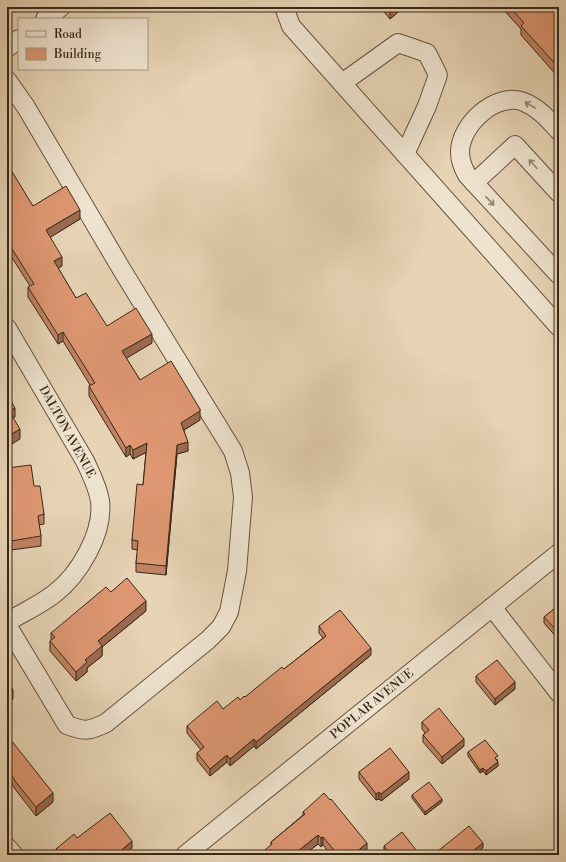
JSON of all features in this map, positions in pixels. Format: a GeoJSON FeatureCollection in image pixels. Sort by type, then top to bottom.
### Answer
{"type":"FeatureCollection","features":[{"type":"Feature","properties":{"kind":"street"},"geometry":{"type":"LineString","coordinates":[[46,18],[61,7]]}},
{"type":"Feature","properties":{"kind":"street"},"geometry":{"type":"LineString","coordinates":[[284,7],[291,26],[559,327]]}},
{"type":"Feature","properties":{"kind":"street"},"geometry":{"type":"LineString","coordinates":[[7,48],[18,40]]}},
{"type":"Feature","properties":{"kind":"street"},"geometry":{"type":"LineString","coordinates":[[342,83],[398,43],[427,53],[438,75],[428,106],[405,154]]}},
{"type":"Feature","properties":{"kind":"street"},"geometry":{"type":"LineString","coordinates":[[7,80],[26,107],[122,270],[233,451],[240,473],[243,497],[237,571],[229,612],[221,627],[208,640],[106,723],[92,730],[82,731],[67,725],[7,623]]}},
{"type":"Feature","properties":{"kind":"street"},"geometry":{"type":"LineString","coordinates":[[559,131],[545,115],[523,102],[510,100],[494,104],[470,125],[463,136],[460,151],[461,163],[467,175],[559,275]]}},
{"type":"Feature","properties":{"kind":"street"},"geometry":{"type":"LineString","coordinates":[[474,183],[515,145],[559,193]]}},
{"type":"Feature","properties":{"kind":"street","name":"DALTON AVENUE"},"geometry":{"type":"LineString","coordinates":[[7,328],[85,461],[95,483],[100,502],[97,529],[85,558],[76,572],[54,595],[7,623]]}},
{"type":"Feature","properties":{"kind":"street","name":"POPLAR AVENUE"},"geometry":{"type":"LineString","coordinates":[[185,855],[559,553]]}},
{"type":"Feature","properties":{"kind":"street"},"geometry":{"type":"LineString","coordinates":[[492,607],[559,693]]}},
{"type":"Feature","properties":{"kind":"street"},"geometry":{"type":"LineString","coordinates":[[7,847],[14,855]]}},
{"type":"Feature","properties":{"kind":"building"},"geometry":{"type":"Polygon","coordinates":[[[510,7],[559,7],[559,68],[521,26],[524,23],[510,7]]]}},
{"type":"Feature","properties":{"kind":"building"},"geometry":{"type":"Polygon","coordinates":[[[11,170],[33,206],[66,186],[80,210],[46,230],[62,257],[54,261],[76,298],[86,293],[107,326],[136,308],[152,334],[122,351],[140,380],[171,361],[200,409],[200,411],[181,423],[188,442],[177,445],[166,566],[136,563],[138,541],[132,540],[137,484],[143,485],[147,443],[133,450],[130,445],[126,448],[89,386],[95,383],[63,332],[58,335],[28,287],[34,284],[7,241],[7,172],[11,170]]]}},
{"type":"Feature","properties":{"kind":"building"},"geometry":{"type":"Polygon","coordinates":[[[7,394],[15,408],[9,411],[20,429],[7,437],[7,394]]]}},
{"type":"Feature","properties":{"kind":"building"},"geometry":{"type":"Polygon","coordinates":[[[31,465],[34,486],[40,486],[44,514],[38,516],[41,536],[11,541],[9,526],[7,526],[7,468],[31,465]]]}},
{"type":"Feature","properties":{"kind":"building"},"geometry":{"type":"Polygon","coordinates":[[[127,578],[146,601],[98,641],[102,646],[85,660],[87,662],[76,672],[50,641],[55,637],[51,633],[106,587],[111,592],[127,578]]]}},
{"type":"Feature","properties":{"kind":"building"},"geometry":{"type":"Polygon","coordinates":[[[559,605],[559,633],[544,617],[559,605]]]}},
{"type":"Feature","properties":{"kind":"building"},"geometry":{"type":"Polygon","coordinates":[[[340,610],[371,648],[256,742],[254,739],[230,759],[227,755],[210,769],[197,753],[204,747],[187,726],[217,701],[223,709],[238,697],[240,700],[244,696],[245,697],[282,667],[284,669],[326,636],[319,626],[340,610]]]}},
{"type":"Feature","properties":{"kind":"building"},"geometry":{"type":"Polygon","coordinates":[[[497,660],[515,682],[495,699],[476,676],[497,660]]]}},
{"type":"Feature","properties":{"kind":"building"},"geometry":{"type":"Polygon","coordinates":[[[7,679],[13,690],[7,695],[7,679]]]}},
{"type":"Feature","properties":{"kind":"building"},"geometry":{"type":"Polygon","coordinates":[[[439,708],[464,739],[442,757],[423,735],[429,730],[422,722],[439,708]]]}},
{"type":"Feature","properties":{"kind":"building"},"geometry":{"type":"Polygon","coordinates":[[[7,735],[53,793],[36,807],[15,781],[9,770],[7,771],[7,735]]]}},
{"type":"Feature","properties":{"kind":"building"},"geometry":{"type":"Polygon","coordinates":[[[485,740],[498,756],[495,758],[498,762],[486,771],[483,768],[480,770],[468,752],[485,740]]]}},
{"type":"Feature","properties":{"kind":"building"},"geometry":{"type":"Polygon","coordinates":[[[390,748],[409,772],[381,794],[379,792],[376,794],[359,772],[390,748]]]}},
{"type":"Feature","properties":{"kind":"building"},"geometry":{"type":"Polygon","coordinates":[[[429,782],[442,799],[425,812],[412,795],[429,782]]]}},
{"type":"Feature","properties":{"kind":"building"},"geometry":{"type":"Polygon","coordinates":[[[324,793],[330,800],[331,799],[367,843],[353,855],[338,855],[323,837],[321,838],[318,835],[293,855],[259,855],[272,844],[271,842],[305,814],[303,812],[324,793]]]}},
{"type":"Feature","properties":{"kind":"building"},"geometry":{"type":"Polygon","coordinates":[[[110,813],[132,841],[116,855],[61,855],[56,849],[74,834],[77,838],[110,813]]]}},
{"type":"Feature","properties":{"kind":"building"},"geometry":{"type":"Polygon","coordinates":[[[469,826],[483,843],[468,855],[433,855],[469,826]]]}},
{"type":"Feature","properties":{"kind":"building"},"geometry":{"type":"Polygon","coordinates":[[[402,832],[420,855],[391,855],[384,846],[402,832]]]}},
{"type":"Feature","properties":{"kind":"building"},"geometry":{"type":"Polygon","coordinates":[[[526,850],[530,855],[520,855],[526,850]]]}}]}
